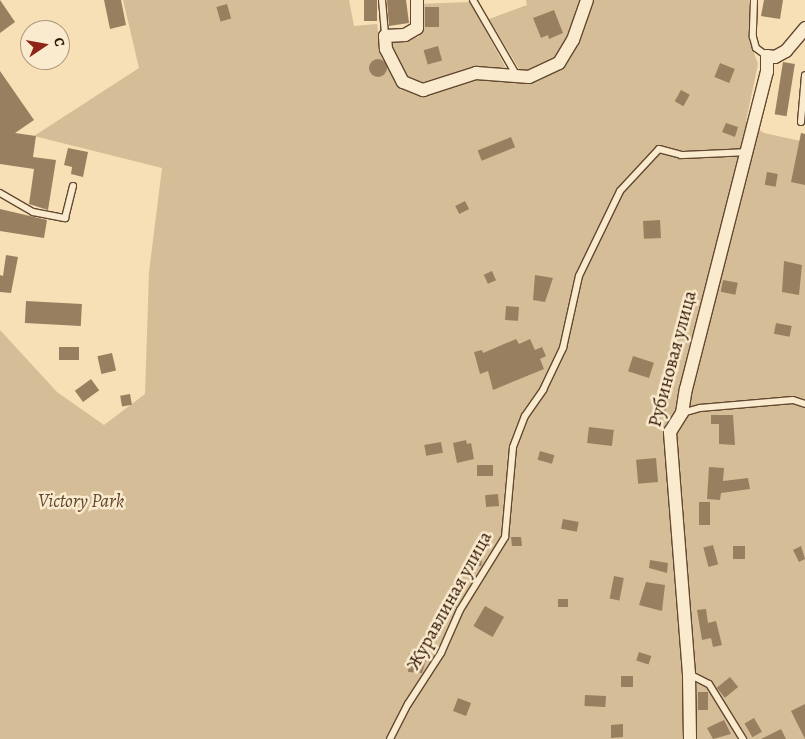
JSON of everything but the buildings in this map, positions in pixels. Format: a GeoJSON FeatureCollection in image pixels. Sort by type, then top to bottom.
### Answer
{"type":"FeatureCollection","features":[{"type":"Feature","properties":{"kind":"street"},"geometry":{"type":"LineString","coordinates":[[417,0],[417,28],[405,35],[385,36],[386,49],[403,82],[423,90],[476,74],[517,78],[529,77],[559,63],[573,40],[588,0]]}},
{"type":"Feature","properties":{"kind":"street"},"geometry":{"type":"LineString","coordinates":[[767,56],[775,57],[786,52],[805,28]]}},
{"type":"Feature","properties":{"kind":"street","name":"Рубиновая улица"},"geometry":{"type":"LineString","coordinates":[[690,739],[689,674],[670,432],[682,413],[686,389],[767,72],[767,56]]}},
{"type":"Feature","properties":{"kind":"lane"},"geometry":{"type":"LineString","coordinates":[[382,0],[385,36]]}},
{"type":"Feature","properties":{"kind":"lane"},"geometry":{"type":"LineString","coordinates":[[473,0],[517,78]]}},
{"type":"Feature","properties":{"kind":"lane"},"geometry":{"type":"LineString","coordinates":[[754,0],[753,37],[756,48],[767,56]]}},
{"type":"Feature","properties":{"kind":"lane"},"geometry":{"type":"LineString","coordinates":[[801,122],[805,75]]}},
{"type":"Feature","properties":{"kind":"lane","name":"Журавлиная улица"},"geometry":{"type":"LineString","coordinates":[[390,739],[408,704],[441,653],[460,610],[504,537],[513,446],[525,416],[543,390],[562,348],[579,276],[620,191],[659,149],[681,155],[747,152]]}},
{"type":"Feature","properties":{"kind":"lane"},"geometry":{"type":"LineString","coordinates":[[0,193],[33,212],[65,218],[73,186]]}},
{"type":"Feature","properties":{"kind":"lane"},"geometry":{"type":"LineString","coordinates":[[682,413],[700,408],[793,400],[805,404]]}},
{"type":"Feature","properties":{"kind":"lane"},"geometry":{"type":"LineString","coordinates":[[689,674],[709,684],[743,739]]}},
{"type":"Feature","properties":{"kind":"green space","name":"Victory Park"},"geometry":{"type":"Polygon","coordinates":[[[123,0],[349,0],[354,26],[377,24],[379,39],[415,91],[475,77],[521,72],[489,19],[527,5],[526,0],[749,0],[749,39],[758,64],[746,121],[764,133],[805,142],[805,739],[0,739],[0,330],[57,392],[104,425],[145,394],[149,272],[162,168],[34,136],[139,68],[123,0]]]}},
{"type":"Feature","properties":{"kind":"green space"},"geometry":{"type":"Polygon","coordinates":[[[470,2],[508,72],[424,85],[405,78],[390,44],[392,40],[419,37],[419,4],[470,2]]]}}]}
